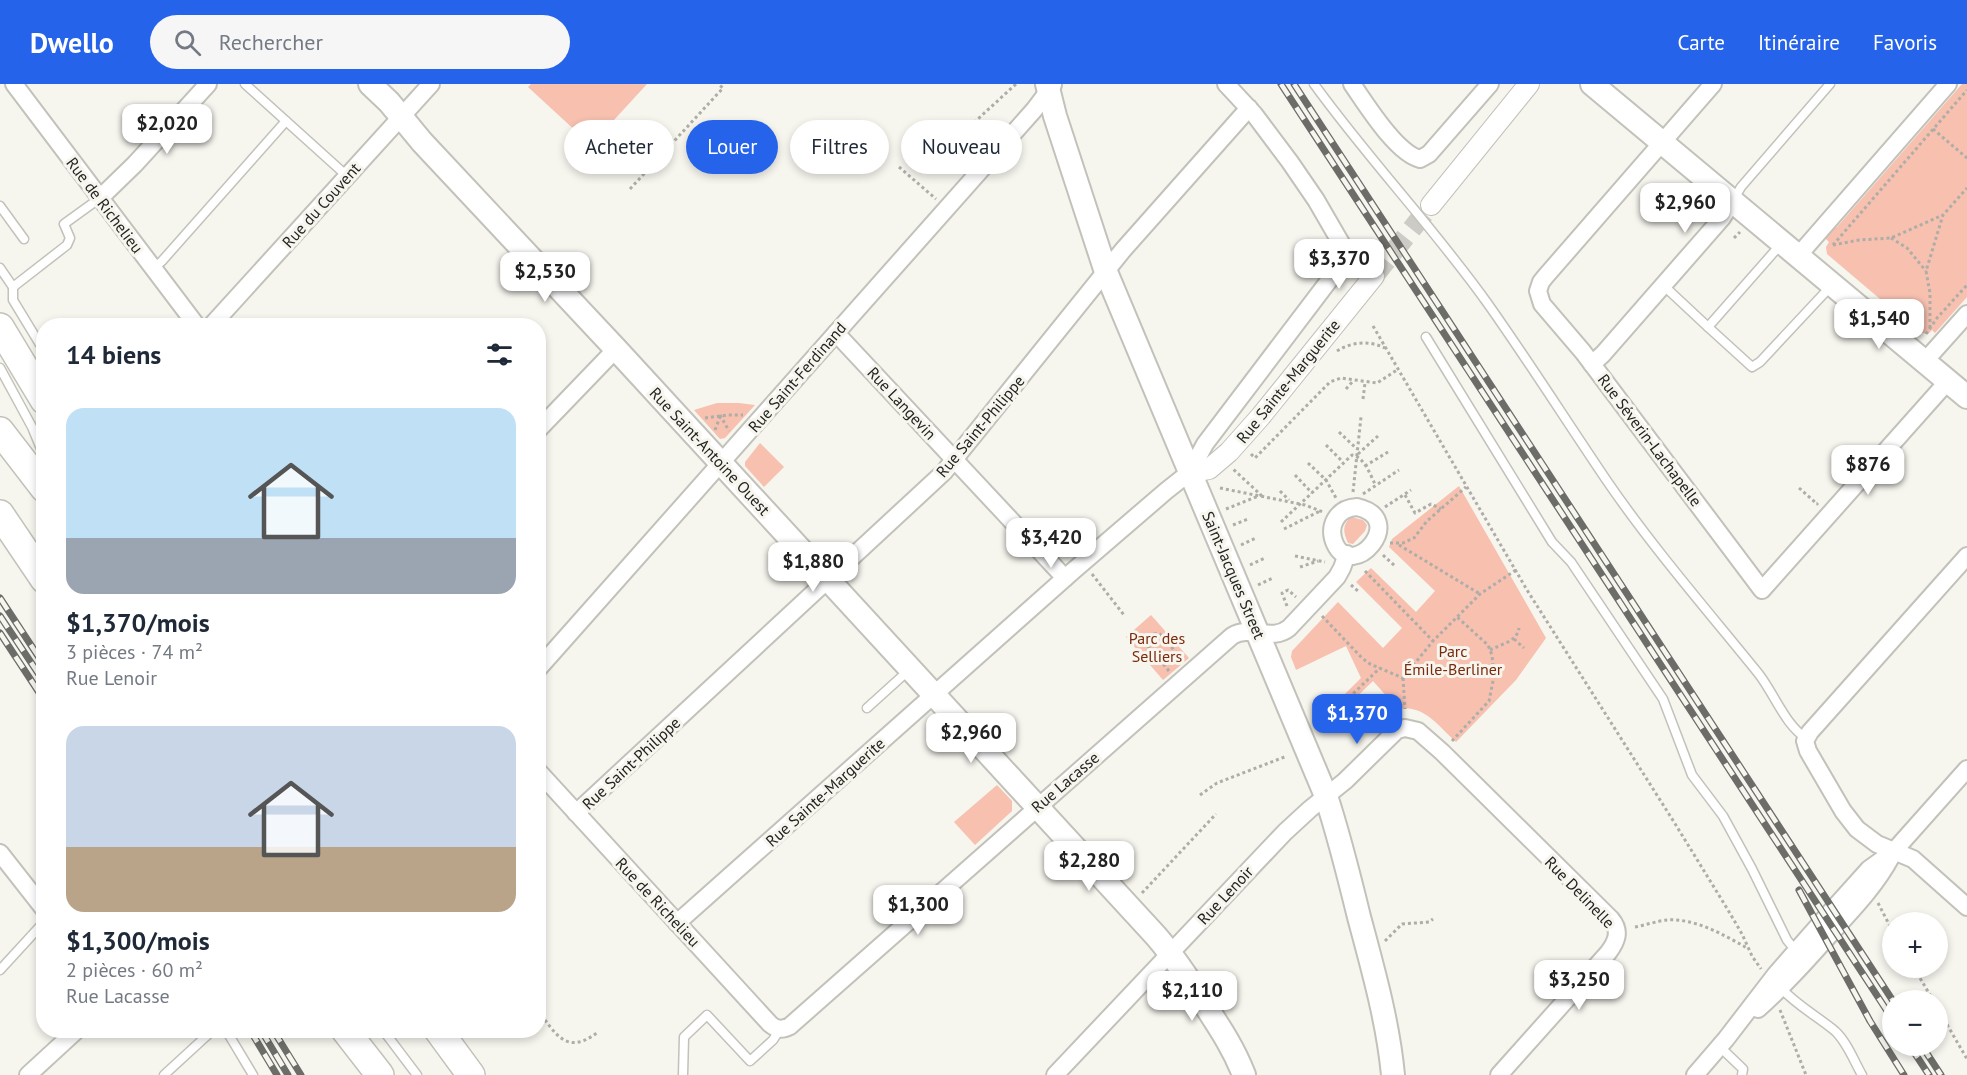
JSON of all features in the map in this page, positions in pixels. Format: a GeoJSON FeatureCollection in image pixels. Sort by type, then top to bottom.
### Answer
{"type":"FeatureCollection","features":[{"type":"Feature","properties":{"kind":"highway"},"geometry":{"type":"LineString","coordinates":[[0,327],[36,387]]}},
{"type":"Feature","properties":{"kind":"highway"},"geometry":{"type":"LineString","coordinates":[[0,431],[36,478]]}},
{"type":"Feature","properties":{"kind":"highway"},"geometry":{"type":"LineString","coordinates":[[0,514],[36,567]]}},
{"type":"Feature","properties":{"kind":"highway"},"geometry":{"type":"LineString","coordinates":[[350,1038],[373,1075]]}},
{"type":"Feature","properties":{"kind":"highway"},"geometry":{"type":"LineString","coordinates":[[350,1038],[380,1075]]}},
{"type":"Feature","properties":{"kind":"highway"},"geometry":{"type":"LineString","coordinates":[[444,1038],[471,1075]]}},
{"type":"Feature","properties":{"kind":"main road","name":"Rue Saint-Antoine Ouest"},"geometry":{"type":"LineString","coordinates":[[370,84],[1038,806],[1170,953],[1224,1033],[1244,1075]]}},
{"type":"Feature","properties":{"kind":"main road"},"geometry":{"type":"LineString","coordinates":[[1592,84],[1967,397]]}},
{"type":"Feature","properties":{"kind":"main road","name":"Saint-Jacques Street"},"geometry":{"type":"LineString","coordinates":[[1050,86],[1058,128],[1106,272],[1326,796],[1370,958],[1393,1075]]}},
{"type":"Feature","properties":{"kind":"street","name":"Rue de Richelieu"},"geometry":{"type":"LineString","coordinates":[[14,84],[191,318]]}},
{"type":"Feature","properties":{"kind":"street"},"geometry":{"type":"LineString","coordinates":[[100,198],[135,164],[208,84]]}},
{"type":"Feature","properties":{"kind":"street","name":"Rue du Couvent"},"geometry":{"type":"LineString","coordinates":[[218,318],[431,84]]}},
{"type":"Feature","properties":{"kind":"street"},"geometry":{"type":"LineString","coordinates":[[1226,84],[1248,108]]}},
{"type":"Feature","properties":{"kind":"street"},"geometry":{"type":"LineString","coordinates":[[1352,84],[1384,129],[1414,157],[1420,159],[1429,154],[1490,84]]}},
{"type":"Feature","properties":{"kind":"street"},"geometry":{"type":"LineString","coordinates":[[1431,205],[1529,84]]}},
{"type":"Feature","properties":{"kind":"street"},"geometry":{"type":"LineString","coordinates":[[1662,143],[1713,84]]}},
{"type":"Feature","properties":{"kind":"street"},"geometry":{"type":"LineString","coordinates":[[1789,250],[1948,84]]}},
{"type":"Feature","properties":{"kind":"street","name":"Rue Saint-Ferdinand"},"geometry":{"type":"LineString","coordinates":[[546,660],[1034,111],[1050,86]]}},
{"type":"Feature","properties":{"kind":"street","name":"Rue Sainte-Marguerite"},"geometry":{"type":"LineString","coordinates":[[677,923],[1065,579],[1190,472],[1205,444],[1340,266],[1346,253],[1340,239],[1316,200],[1248,108]]}},
{"type":"Feature","properties":{"kind":"street","name":"Rue Saint-Philippe"},"geometry":{"type":"LineString","coordinates":[[576,813],[944,472],[1164,201],[1248,108]]}},
{"type":"Feature","properties":{"kind":"street","name":"Rue Séverin-Lachapelle"},"geometry":{"type":"LineString","coordinates":[[1662,143],[1545,277],[1538,291],[1542,304],[1592,364],[1762,590],[1948,381]]}},
{"type":"Feature","properties":{"kind":"street"},"geometry":{"type":"LineString","coordinates":[[1592,364],[1722,218],[1732,202]]}},
{"type":"Feature","properties":{"kind":"street","name":"Rue Sainte-Marguerite"},"geometry":{"type":"LineString","coordinates":[[1190,472],[1209,469],[1229,452],[1261,416],[1374,276]]}},
{"type":"Feature","properties":{"kind":"street"},"geometry":{"type":"LineString","coordinates":[[1925,362],[1967,314]]}},
{"type":"Feature","properties":{"kind":"street","name":"Rue Langevin"},"geometry":{"type":"LineString","coordinates":[[836,333],[1065,579]]}},
{"type":"Feature","properties":{"kind":"street"},"geometry":{"type":"LineString","coordinates":[[546,422],[616,349]]}},
{"type":"Feature","properties":{"kind":"street","name":"Rue Lacasse"},"geometry":{"type":"LineString","coordinates":[[780,1029],[790,1026],[1232,636],[1245,631],[1279,634],[1289,628],[1340,573],[1347,554]]}},
{"type":"Feature","properties":{"kind":"street"},"geometry":{"type":"LineString","coordinates":[[1967,556],[1805,740],[1808,751],[1852,824],[1870,840],[1913,859],[1967,907]]}},
{"type":"Feature","properties":{"kind":"street","name":"Rue Lenoir"},"geometry":{"type":"LineString","coordinates":[[1055,1075],[1285,832],[1345,781],[1393,733],[1405,728]]}},
{"type":"Feature","properties":{"kind":"street","name":"Rue Delinelle"},"geometry":{"type":"LineString","coordinates":[[1405,728],[1418,730],[1442,752],[1611,919],[1617,930],[1615,942],[1608,952],[1499,1075]]}},
{"type":"Feature","properties":{"kind":"street"},"geometry":{"type":"LineString","coordinates":[[1695,1075],[1796,951],[1869,869],[1894,851],[1967,769]]}},
{"type":"Feature","properties":{"kind":"street","name":"Rue de Richelieu"},"geometry":{"type":"LineString","coordinates":[[546,780],[770,1024],[780,1029]]}},
{"type":"Feature","properties":{"kind":"street"},"geometry":{"type":"LineString","coordinates":[[1772,979],[1879,878],[1894,851]]}},
{"type":"Feature","properties":{"kind":"street"},"geometry":{"type":"LineString","coordinates":[[0,853],[36,899]]}},
{"type":"Feature","properties":{"kind":"street"},"geometry":{"type":"LineString","coordinates":[[28,1075],[67,1038]]}},
{"type":"Feature","properties":{"kind":"lane"},"geometry":{"type":"LineString","coordinates":[[245,84],[346,176]]}},
{"type":"Feature","properties":{"kind":"lane"},"geometry":{"type":"LineString","coordinates":[[1314,84],[1450,252],[1504,327],[1637,523],[1761,677],[1794,729],[1805,740]]}},
{"type":"Feature","properties":{"kind":"lane"},"geometry":{"type":"LineString","coordinates":[[1732,202],[1741,187],[1830,84]]}},
{"type":"Feature","properties":{"kind":"lane"},"geometry":{"type":"LineString","coordinates":[[154,268],[286,121]]}},
{"type":"Feature","properties":{"kind":"lane"},"geometry":{"type":"LineString","coordinates":[[13,286],[67,245],[70,238],[64,224],[100,198]]}},
{"type":"Feature","properties":{"kind":"lane"},"geometry":{"type":"LineString","coordinates":[[0,206],[24,239]]}},
{"type":"Feature","properties":{"kind":"lane"},"geometry":{"type":"LineString","coordinates":[[1708,327],[1789,250]]}},
{"type":"Feature","properties":{"kind":"lane"},"geometry":{"type":"LineString","coordinates":[[0,268],[13,286],[13,300],[36,338]]}},
{"type":"Feature","properties":{"kind":"lane"},"geometry":{"type":"LineString","coordinates":[[1663,285],[1752,368],[1831,285]]}},
{"type":"Feature","properties":{"kind":"lane"},"geometry":{"type":"LineString","coordinates":[[1426,337],[1551,542],[1571,562],[1663,699],[1692,774],[1723,816],[1752,869],[1786,940],[1796,951]]}},
{"type":"Feature","properties":{"kind":"lane"},"geometry":{"type":"LineString","coordinates":[[0,368],[25,412],[36,437]]}},
{"type":"Feature","properties":{"kind":"lane"},"geometry":{"type":"LineString","coordinates":[[867,708],[910,668]]}},
{"type":"Feature","properties":{"kind":"lane"},"geometry":{"type":"LineString","coordinates":[[0,970],[36,931]]}},
{"type":"Feature","properties":{"kind":"lane"},"geometry":{"type":"LineString","coordinates":[[1772,979],[1799,1005],[1841,1038],[1862,1075]]}},
{"type":"Feature","properties":{"kind":"lane"},"geometry":{"type":"LineString","coordinates":[[684,1075],[684,1037],[707,1015],[750,1061],[773,1040],[780,1029]]}},
{"type":"Feature","properties":{"kind":"lane"},"geometry":{"type":"LineString","coordinates":[[164,1075],[204,1038]]}},
{"type":"Feature","properties":{"kind":"lane"},"geometry":{"type":"LineString","coordinates":[[231,1038],[253,1075]]}},
{"type":"Feature","properties":{"kind":"lane"},"geometry":{"type":"LineString","coordinates":[[388,1038],[417,1075]]}},
{"type":"Feature","properties":{"kind":"lane"},"geometry":{"type":"LineString","coordinates":[[1723,1043],[1743,1069],[1742,1075]]}},
{"type":"Feature","properties":{"kind":"path"},"geometry":{"type":"LineString","coordinates":[[630,189],[723,88],[718,84]]}},
{"type":"Feature","properties":{"kind":"path"},"geometry":{"type":"LineString","coordinates":[[977,120],[1016,84]]}},
{"type":"Feature","properties":{"kind":"path"},"geometry":{"type":"LineString","coordinates":[[1967,90],[1833,245],[1859,240],[1891,238],[1943,215],[1967,188]]}},
{"type":"Feature","properties":{"kind":"path"},"geometry":{"type":"LineString","coordinates":[[1933,129],[1967,158]]}},
{"type":"Feature","properties":{"kind":"path"},"geometry":{"type":"LineString","coordinates":[[899,167],[938,201]]}},
{"type":"Feature","properties":{"kind":"path"},"geometry":{"type":"LineString","coordinates":[[1930,328],[1930,293],[1926,271],[1943,215]]}},
{"type":"Feature","properties":{"kind":"path"},"geometry":{"type":"LineString","coordinates":[[1734,238],[1740,232]]}},
{"type":"Feature","properties":{"kind":"path"},"geometry":{"type":"LineString","coordinates":[[1891,238],[1907,248],[1926,271]]}},
{"type":"Feature","properties":{"kind":"path"},"geometry":{"type":"LineString","coordinates":[[1925,337],[1967,285]]}},
{"type":"Feature","properties":{"kind":"path"},"geometry":{"type":"LineString","coordinates":[[1373,326],[1527,590],[1680,831],[1742,934],[1755,962],[1772,979]]}},
{"type":"Feature","properties":{"kind":"path"},"geometry":{"type":"LineString","coordinates":[[1331,356],[1343,347],[1363,342],[1385,348]]}},
{"type":"Feature","properties":{"kind":"path"},"geometry":{"type":"LineString","coordinates":[[1247,451],[1255,458],[1330,382],[1341,378],[1377,383],[1398,370]]}},
{"type":"Feature","properties":{"kind":"path"},"geometry":{"type":"LineString","coordinates":[[1346,389],[1354,381]]}},
{"type":"Feature","properties":{"kind":"path"},"geometry":{"type":"LineString","coordinates":[[1363,399],[1365,382]]}},
{"type":"Feature","properties":{"kind":"path"},"geometry":{"type":"LineString","coordinates":[[699,419],[737,414],[747,417]]}},
{"type":"Feature","properties":{"kind":"path"},"geometry":{"type":"LineString","coordinates":[[712,434],[720,415]]}},
{"type":"Feature","properties":{"kind":"path"},"geometry":{"type":"LineString","coordinates":[[720,415],[731,435]]}},
{"type":"Feature","properties":{"kind":"path"},"geometry":{"type":"LineString","coordinates":[[1353,494],[1361,417]]}},
{"type":"Feature","properties":{"kind":"path"},"geometry":{"type":"LineString","coordinates":[[1339,432],[1357,449]]}},
{"type":"Feature","properties":{"kind":"path"},"geometry":{"type":"LineString","coordinates":[[1281,522],[1352,455],[1357,455],[1378,436]]}},
{"type":"Feature","properties":{"kind":"path"},"geometry":{"type":"LineString","coordinates":[[1326,445],[1344,463]]}},
{"type":"Feature","properties":{"kind":"path"},"geometry":{"type":"LineString","coordinates":[[1365,466],[1388,452]]}},
{"type":"Feature","properties":{"kind":"path"},"geometry":{"type":"LineString","coordinates":[[1357,455],[1376,484]]}},
{"type":"Feature","properties":{"kind":"path"},"geometry":{"type":"LineString","coordinates":[[1308,463],[1326,480],[1337,499]]}},
{"type":"Feature","properties":{"kind":"path"},"geometry":{"type":"LineString","coordinates":[[1232,468],[1261,495]]}},
{"type":"Feature","properties":{"kind":"path"},"geometry":{"type":"LineString","coordinates":[[1363,494],[1399,470]]}},
{"type":"Feature","properties":{"kind":"path"},"geometry":{"type":"LineString","coordinates":[[1295,475],[1312,493]]}},
{"type":"Feature","properties":{"kind":"path"},"geometry":{"type":"LineString","coordinates":[[1388,543],[1408,542],[1414,538],[1427,521],[1466,487]]}},
{"type":"Feature","properties":{"kind":"path"},"geometry":{"type":"LineString","coordinates":[[1220,488],[1300,504],[1322,512],[1284,529]]}},
{"type":"Feature","properties":{"kind":"path"},"geometry":{"type":"LineString","coordinates":[[1799,488],[1817,504],[1824,496]]}},
{"type":"Feature","properties":{"kind":"path"},"geometry":{"type":"LineString","coordinates":[[1383,507],[1411,490]]}},
{"type":"Feature","properties":{"kind":"path"},"geometry":{"type":"LineString","coordinates":[[1280,491],[1290,502]]}},
{"type":"Feature","properties":{"kind":"path"},"geometry":{"type":"LineString","coordinates":[[1226,509],[1261,495]]}},
{"type":"Feature","properties":{"kind":"path"},"geometry":{"type":"LineString","coordinates":[[1405,495],[1415,513],[1431,504],[1441,509]]}},
{"type":"Feature","properties":{"kind":"path"},"geometry":{"type":"LineString","coordinates":[[1233,525],[1248,519]]}},
{"type":"Feature","properties":{"kind":"path"},"geometry":{"type":"LineString","coordinates":[[1241,545],[1256,538]]}},
{"type":"Feature","properties":{"kind":"path"},"geometry":{"type":"LineString","coordinates":[[1397,544],[1480,594]]}},
{"type":"Feature","properties":{"kind":"path"},"geometry":{"type":"LineString","coordinates":[[1381,554],[1395,566]]}},
{"type":"Feature","properties":{"kind":"path"},"geometry":{"type":"LineString","coordinates":[[1295,556],[1325,562]]}},
{"type":"Feature","properties":{"kind":"path"},"geometry":{"type":"LineString","coordinates":[[1249,565],[1265,558]]}},
{"type":"Feature","properties":{"kind":"path"},"geometry":{"type":"LineString","coordinates":[[1300,567],[1319,561]]}},
{"type":"Feature","properties":{"kind":"path"},"geometry":{"type":"LineString","coordinates":[[1405,709],[1403,678],[1433,641],[1480,594],[1516,570]]}},
{"type":"Feature","properties":{"kind":"path"},"geometry":{"type":"LineString","coordinates":[[1365,571],[1433,641]]}},
{"type":"Feature","properties":{"kind":"path"},"geometry":{"type":"LineString","coordinates":[[1091,572],[1124,615]]}},
{"type":"Feature","properties":{"kind":"path"},"geometry":{"type":"LineString","coordinates":[[1258,585],[1273,578]]}},
{"type":"Feature","properties":{"kind":"path"},"geometry":{"type":"LineString","coordinates":[[1351,585],[1359,592]]}},
{"type":"Feature","properties":{"kind":"path"},"geometry":{"type":"LineString","coordinates":[[1287,608],[1282,592],[1288,590],[1297,598]]}},
{"type":"Feature","properties":{"kind":"path"},"geometry":{"type":"LineString","coordinates":[[1322,616],[1362,658],[1380,669],[1403,678]]}},
{"type":"Feature","properties":{"kind":"path"},"geometry":{"type":"LineString","coordinates":[[1452,742],[1491,696],[1494,666],[1485,640],[1457,617]]}},
{"type":"Feature","properties":{"kind":"path"},"geometry":{"type":"LineString","coordinates":[[1490,651],[1505,642],[1511,642],[1519,634],[1519,628]]}},
{"type":"Feature","properties":{"kind":"path"},"geometry":{"type":"LineString","coordinates":[[1172,675],[1148,646],[1147,640],[1153,634],[1157,632],[1162,635],[1186,663]]}},
{"type":"Feature","properties":{"kind":"path"},"geometry":{"type":"LineString","coordinates":[[1514,639],[1524,648]]}},
{"type":"Feature","properties":{"kind":"path"},"geometry":{"type":"LineString","coordinates":[[1313,718],[1338,708],[1380,669]]}},
{"type":"Feature","properties":{"kind":"path"},"geometry":{"type":"LineString","coordinates":[[1200,795],[1217,783],[1287,756]]}},
{"type":"Feature","properties":{"kind":"path"},"geometry":{"type":"LineString","coordinates":[[1138,896],[1216,814]]}},
{"type":"Feature","properties":{"kind":"path"},"geometry":{"type":"LineString","coordinates":[[1876,899],[1883,912]]}},
{"type":"Feature","properties":{"kind":"path"},"geometry":{"type":"LineString","coordinates":[[1385,941],[1402,924],[1429,922],[1433,919]]}},
{"type":"Feature","properties":{"kind":"path"},"geometry":{"type":"LineString","coordinates":[[1635,927],[1665,920],[1677,920],[1713,930],[1749,949]]}},
{"type":"Feature","properties":{"kind":"path"},"geometry":{"type":"LineString","coordinates":[[1779,1008],[1806,1075]]}},
{"type":"Feature","properties":{"kind":"path"},"geometry":{"type":"LineString","coordinates":[[546,1021],[556,1035],[576,1043],[587,1041],[598,1032]]}},
{"type":"Feature","properties":{"kind":"path"},"geometry":{"type":"LineString","coordinates":[[1948,1026],[1967,1059]]}},
{"type":"Feature","properties":{"kind":"green space"},"geometry":{"type":"Polygon","coordinates":[[[531,84],[647,84],[614,120],[564,120],[528,87],[531,84]]]}},
{"type":"Feature","properties":{"kind":"green space"},"geometry":{"type":"Polygon","coordinates":[[[1962,84],[1967,84],[1967,297],[1935,333],[1932,330],[1928,334],[1919,332],[1827,254],[1826,247],[1829,242],[1823,236],[1826,231],[1837,227],[1962,84]]]}},
{"type":"Feature","properties":{"kind":"green space"},"geometry":{"type":"Polygon","coordinates":[[[717,403],[755,405],[725,438],[720,439],[694,410],[717,403]]]}},
{"type":"Feature","properties":{"kind":"green space"},"geometry":{"type":"Polygon","coordinates":[[[760,443],[784,467],[764,487],[745,466],[745,462],[760,443]]]}},
{"type":"Feature","properties":{"kind":"green space","name":"Parc Émile-Berliner"},"geometry":{"type":"Polygon","coordinates":[[[1459,486],[1546,638],[1516,680],[1456,742],[1423,713],[1407,708],[1398,709],[1373,681],[1341,712],[1317,723],[1313,713],[1336,703],[1361,678],[1346,646],[1296,670],[1291,657],[1292,651],[1338,602],[1383,648],[1402,628],[1356,582],[1371,568],[1416,612],[1435,591],[1389,547],[1392,539],[1459,486]]]}},
{"type":"Feature","properties":{"kind":"green space"},"geometry":{"type":"Polygon","coordinates":[[[1351,517],[1363,520],[1367,525],[1365,531],[1353,544],[1348,543],[1344,532],[1346,523],[1351,517]]]}},
{"type":"Feature","properties":{"kind":"green space","name":"Parc des Selliers"},"geometry":{"type":"Polygon","coordinates":[[[1151,615],[1189,658],[1163,680],[1126,637],[1151,615]]]}},
{"type":"Feature","properties":{"kind":"green space"},"geometry":{"type":"Polygon","coordinates":[[[997,785],[1012,801],[1012,811],[975,845],[954,822],[997,785]]]}},
{"type":"Feature","properties":{"kind":"tunnel"},"geometry":{"type":"LineString","coordinates":[[1374,276],[1431,205]]}},
{"type":"Feature","properties":{"kind":"railway"},"geometry":{"type":"LineString","coordinates":[[1281,84],[1882,1003]]}},
{"type":"Feature","properties":{"kind":"railway"},"geometry":{"type":"LineString","coordinates":[[1294,84],[1886,990]]}},
{"type":"Feature","properties":{"kind":"railway"},"geometry":{"type":"LineString","coordinates":[[0,598],[36,653]]}},
{"type":"Feature","properties":{"kind":"railway"},"geometry":{"type":"LineString","coordinates":[[0,616],[36,670]]}},
{"type":"Feature","properties":{"kind":"railway"},"geometry":{"type":"LineString","coordinates":[[0,633],[36,688]]}},
{"type":"Feature","properties":{"kind":"railway"},"geometry":{"type":"LineString","coordinates":[[1799,890],[1870,1021],[1904,1075]]}},
{"type":"Feature","properties":{"kind":"railway"},"geometry":{"type":"LineString","coordinates":[[255,1038],[277,1075]]}},
{"type":"Feature","properties":{"kind":"railway"},"geometry":{"type":"LineString","coordinates":[[266,1038],[288,1075]]}},
{"type":"Feature","properties":{"kind":"railway"},"geometry":{"type":"LineString","coordinates":[[278,1038],[301,1075]]}},
{"type":"Feature","properties":{"kind":"railway"},"geometry":{"type":"LineString","coordinates":[[1917,1056],[1929,1075]]}},
{"type":"Feature","properties":{"kind":"railway"},"geometry":{"type":"LineString","coordinates":[[1929,1056],[1941,1075]]}}]}
